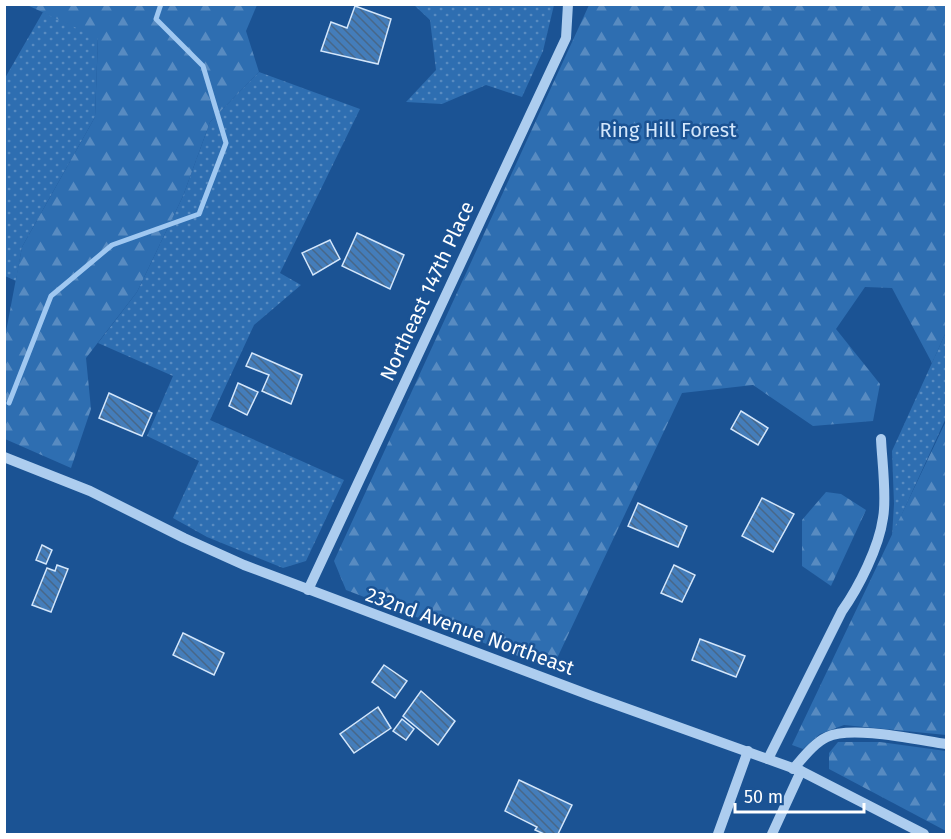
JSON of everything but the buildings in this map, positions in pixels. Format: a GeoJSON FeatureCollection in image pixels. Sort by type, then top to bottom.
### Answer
{"type":"FeatureCollection","features":[{"type":"Feature","properties":{"kind":"street","name":"Northeast 147th Place"},"geometry":{"type":"LineString","coordinates":[[308,590],[566,38],[568,4]]}},
{"type":"Feature","properties":{"kind":"street"},"geometry":{"type":"LineString","coordinates":[[768,759],[842,611],[857,589],[876,542],[884,517],[880,439]]}},
{"type":"Feature","properties":{"kind":"street","name":"232nd Avenue Northeast"},"geometry":{"type":"LineString","coordinates":[[4,457],[90,490],[184,538],[244,565],[592,696],[797,770],[904,830],[924,834]]}},
{"type":"Feature","properties":{"kind":"street"},"geometry":{"type":"LineString","coordinates":[[772,834],[797,770],[816,745],[828,736],[850,732],[946,744]]}},
{"type":"Feature","properties":{"kind":"street"},"geometry":{"type":"LineString","coordinates":[[717,834],[748,752]]}},
{"type":"Feature","properties":{"kind":"green space"},"geometry":{"type":"Polygon","coordinates":[[[27,5],[257,5],[246,31],[259,72],[210,122],[183,196],[137,292],[86,358],[91,409],[71,468],[5,439],[5,337],[22,247],[95,117],[98,38],[27,5]]]}},
{"type":"Feature","properties":{"kind":"green space"},"geometry":{"type":"Polygon","coordinates":[[[414,5],[554,5],[543,51],[522,97],[486,85],[442,104],[406,102],[436,70],[430,20],[414,5]]]}},
{"type":"Feature","properties":{"kind":"green space","name":"Ring Hill Forest"},"geometry":{"type":"Polygon","coordinates":[[[589,5],[946,5],[946,332],[932,363],[892,288],[865,287],[836,329],[880,384],[873,421],[813,426],[753,385],[682,393],[552,669],[346,590],[334,561],[589,5]]]}},
{"type":"Feature","properties":{"kind":"green space"},"geometry":{"type":"Polygon","coordinates":[[[43,12],[98,37],[95,117],[22,247],[16,281],[5,276],[5,78],[43,12]]]}},
{"type":"Feature","properties":{"kind":"green space"},"geometry":{"type":"Polygon","coordinates":[[[259,72],[360,109],[280,273],[301,285],[254,325],[210,420],[344,480],[306,561],[283,568],[207,537],[173,518],[199,461],[147,436],[173,376],[98,343],[137,292],[183,196],[210,122],[259,72]]]}},
{"type":"Feature","properties":{"kind":"green space"},"geometry":{"type":"Polygon","coordinates":[[[946,332],[946,418],[892,536],[894,504],[892,451],[946,332]]]}},
{"type":"Feature","properties":{"kind":"green space"},"geometry":{"type":"Polygon","coordinates":[[[946,421],[946,735],[844,725],[820,734],[803,749],[792,745],[946,421]]]}},
{"type":"Feature","properties":{"kind":"green space"},"geometry":{"type":"Polygon","coordinates":[[[826,492],[841,494],[866,510],[831,586],[802,566],[802,520],[826,492]]]}},
{"type":"Feature","properties":{"kind":"green space"},"geometry":{"type":"Polygon","coordinates":[[[838,742],[880,742],[946,751],[946,831],[829,769],[829,753],[838,742]]]}},
{"type":"Feature","properties":{"kind":"waterway"},"geometry":{"type":"LineString","coordinates":[[9,403],[51,296],[112,245],[199,214],[226,143],[203,66],[156,19],[161,4]]}}]}
